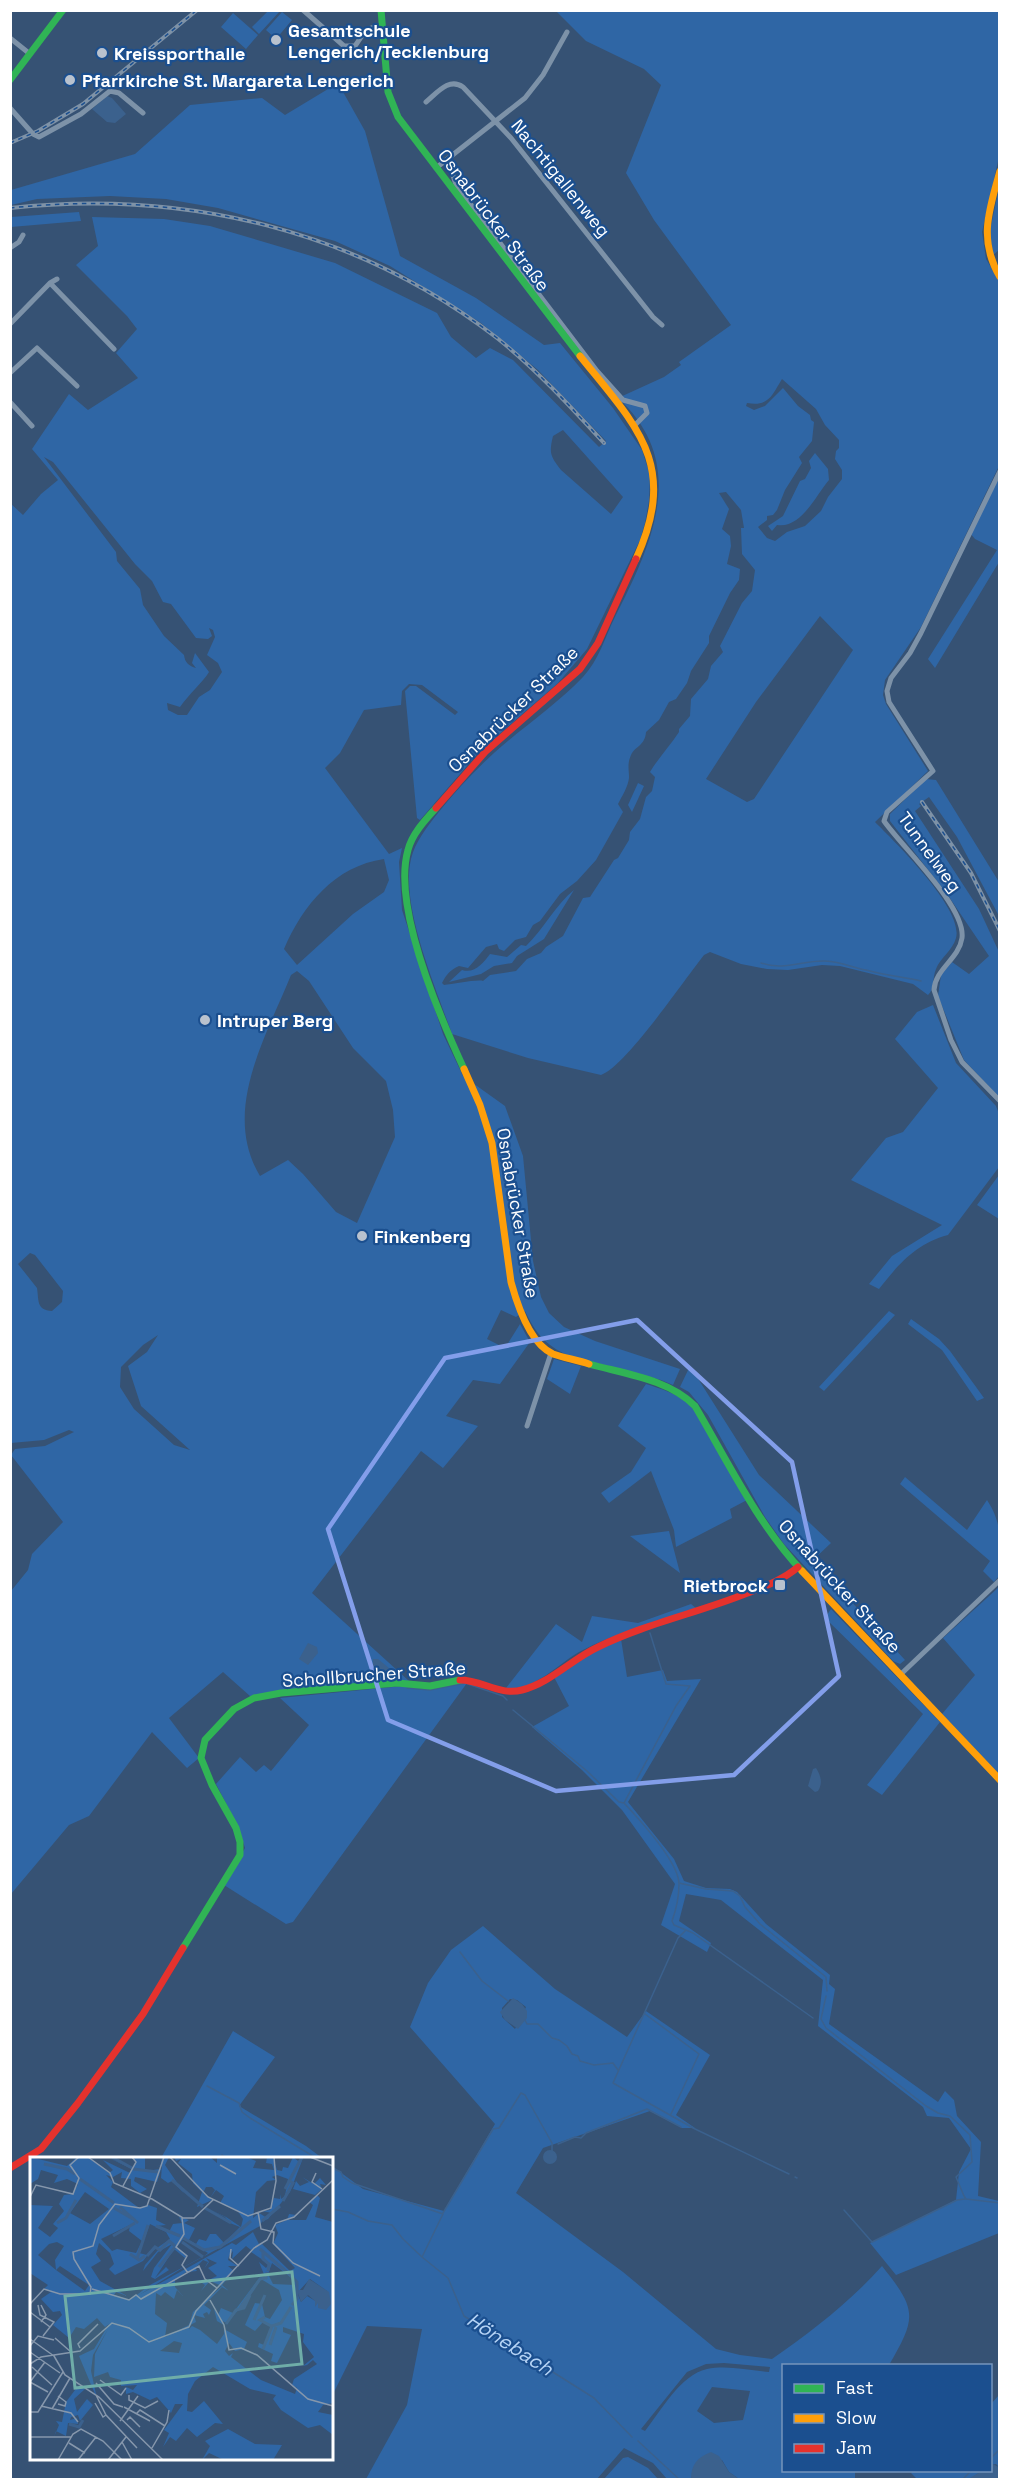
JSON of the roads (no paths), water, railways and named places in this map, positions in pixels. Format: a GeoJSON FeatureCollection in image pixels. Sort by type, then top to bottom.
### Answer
{"type":"FeatureCollection","features":[{"type":"Feature","properties":{"kind":"main road"},"geometry":{"type":"LineString","coordinates":[[10,80],[63,10]]}},
{"type":"Feature","properties":{"kind":"main road","name":"Osnabrücker Straße"},"geometry":{"type":"LineString","coordinates":[[381,10],[386,76],[392,104],[404,125],[576,352],[635,425],[645,445],[654,476],[652,516],[635,562],[598,643],[580,669],[486,751],[453,788],[417,831],[404,861],[405,894],[414,938],[446,1031],[480,1105],[492,1143],[507,1260],[516,1301],[535,1337],[551,1353],[662,1384],[685,1396],[704,1418],[773,1538],[999,1780]]}},
{"type":"Feature","properties":{"kind":"main road"},"geometry":{"type":"LineString","coordinates":[[999,171],[985,240],[990,262],[999,277]]}},
{"type":"Feature","properties":{"kind":"main road","name":"Schollbrucher Straße"},"geometry":{"type":"LineString","coordinates":[[10,2168],[41,2149],[78,2103],[143,2014],[240,1855],[241,1839],[210,1779],[201,1754],[204,1741],[210,1733],[245,1701],[403,1683],[427,1687],[457,1680],[468,1680],[501,1691],[513,1692],[528,1688],[579,1656],[615,1639],[700,1611],[761,1587],[798,1567]]}},
{"type":"Feature","properties":{"kind":"street"},"geometry":{"type":"LineString","coordinates":[[303,10],[333,39],[344,46],[355,46],[363,31],[382,26]]}},
{"type":"Feature","properties":{"kind":"street"},"geometry":{"type":"LineString","coordinates":[[436,168],[516,107],[539,81],[567,32]]}},
{"type":"Feature","properties":{"kind":"street"},"geometry":{"type":"LineString","coordinates":[[10,38],[30,54]]}},
{"type":"Feature","properties":{"kind":"street","name":"Nachtigallenweg"},"geometry":{"type":"LineString","coordinates":[[426,102],[448,84],[458,83],[497,122],[653,317],[662,324]]}},
{"type":"Feature","properties":{"kind":"street"},"geometry":{"type":"LineString","coordinates":[[10,108],[33,134],[39,137],[81,114],[110,91],[119,93],[143,113]]}},
{"type":"Feature","properties":{"kind":"street","name":"Osnabrücker Straße"},"geometry":{"type":"LineString","coordinates":[[448,159],[456,185],[597,371],[623,400],[645,406],[647,413],[635,425]]}},
{"type":"Feature","properties":{"kind":"street"},"geometry":{"type":"LineString","coordinates":[[10,248],[23,235]]}},
{"type":"Feature","properties":{"kind":"street"},"geometry":{"type":"LineString","coordinates":[[10,324],[57,279]]}},
{"type":"Feature","properties":{"kind":"street"},"geometry":{"type":"LineString","coordinates":[[50,284],[114,349]]}},
{"type":"Feature","properties":{"kind":"street"},"geometry":{"type":"LineString","coordinates":[[10,373],[37,348],[77,386]]}},
{"type":"Feature","properties":{"kind":"street"},"geometry":{"type":"LineString","coordinates":[[10,402],[32,426]]}},
{"type":"Feature","properties":{"kind":"street","name":"Tunnelweg"},"geometry":{"type":"LineString","coordinates":[[999,471],[921,633],[888,685],[889,702],[933,771],[887,812],[884,821],[922,867],[961,923],[961,940],[958,949],[934,982],[934,990],[951,1040],[962,1062],[999,1101]]}},
{"type":"Feature","properties":{"kind":"street"},"geometry":{"type":"LineString","coordinates":[[527,1426],[551,1353]]}},
{"type":"Feature","properties":{"kind":"street"},"geometry":{"type":"LineString","coordinates":[[900,1675],[999,1580]]}},
{"type":"Feature","properties":{"kind":"waterway"},"geometry":{"type":"LineString","coordinates":[[761,963],[778,966],[817,961],[842,963],[860,969],[921,981]]}},
{"type":"Feature","properties":{"kind":"waterway"},"geometry":{"type":"LineString","coordinates":[[624,1803],[676,1706],[690,1686],[666,1684],[650,1633]]}},
{"type":"Feature","properties":{"kind":"waterway"},"geometry":{"type":"LineString","coordinates":[[407,1688],[430,1690],[465,1683],[503,1696],[507,1700]]}},
{"type":"Feature","properties":{"kind":"waterway"},"geometry":{"type":"LineString","coordinates":[[513,1710],[587,1771],[619,1802],[624,1803],[666,1853],[673,1864],[679,1884],[672,1921],[674,1925],[693,1933],[813,2018]]}},
{"type":"Feature","properties":{"kind":"waterway"},"geometry":{"type":"LineString","coordinates":[[679,1883],[706,1889],[733,1891],[740,1896],[745,1907],[760,1924],[826,1977],[827,1991]]}},
{"type":"Feature","properties":{"kind":"waterway"},"geometry":{"type":"LineString","coordinates":[[686,1930],[678,1938],[613,2083],[693,2128],[789,2174]]}},
{"type":"Feature","properties":{"kind":"waterway"},"geometry":{"type":"LineString","coordinates":[[460,1952],[482,1981],[508,2001]]}},
{"type":"Feature","properties":{"kind":"waterway"},"geometry":{"type":"LineString","coordinates":[[826,1996],[821,2019],[826,2028],[926,2106],[938,2113],[950,2116],[970,2135],[972,2162],[956,2177],[966,2199],[1000,2203]]}},
{"type":"Feature","properties":{"kind":"waterway"},"geometry":{"type":"LineString","coordinates":[[645,2014],[699,2054],[671,2114]]}},
{"type":"Feature","properties":{"kind":"waterway"},"geometry":{"type":"LineString","coordinates":[[525,2020],[527,2024],[538,2024],[552,2038],[567,2046],[580,2061],[594,2065],[613,2063],[618,2070]]}},
{"type":"Feature","properties":{"kind":"waterway","name":"Hönebach"},"geometry":{"type":"LineString","coordinates":[[207,2086],[239,2103],[242,2112],[250,2118],[314,2157]]}},
{"type":"Feature","properties":{"kind":"waterway"},"geometry":{"type":"LineString","coordinates":[[443,2213],[493,2129],[499,2128],[521,2093],[525,2095],[552,2143],[552,2151]]}},
{"type":"Feature","properties":{"kind":"waterway"},"geometry":{"type":"LineString","coordinates":[[558,2144],[575,2137],[581,2138],[586,2133],[647,2109],[681,2127]]}},
{"type":"Feature","properties":{"kind":"waterway","name":"Hönebach"},"geometry":{"type":"LineString","coordinates":[[333,2168],[341,2172],[343,2177],[352,2183],[443,2214],[422,2257],[448,2278],[464,2316],[594,2398],[632,2437]]}},
{"type":"Feature","properties":{"kind":"waterway"},"geometry":{"type":"LineString","coordinates":[[844,2210],[872,2242],[957,2200],[965,2199]]}},
{"type":"Feature","properties":{"kind":"waterway"},"geometry":{"type":"LineString","coordinates":[[333,2209],[348,2212],[368,2221],[392,2225],[422,2257]]}},
{"type":"Feature","properties":{"kind":"waterway","name":"Hönebach"},"geometry":{"type":"LineString","coordinates":[[638,2441],[680,2480]]}},
{"type":"Feature","properties":{"kind":"waterway","name":"Hönebach"},"geometry":{"type":"LineString","coordinates":[[992,2457],[999,2450]]}},
{"type":"Feature","properties":{"kind":"waterway","name":"Hönebach"},"geometry":{"type":"LineString","coordinates":[[962,2480],[970,2472]]}},
{"type":"Feature","properties":{"kind":"railway"},"geometry":{"type":"LineString","coordinates":[[10,143],[38,131],[83,104],[197,10]]}},
{"type":"Feature","properties":{"kind":"railway"},"geometry":{"type":"LineString","coordinates":[[10,208],[75,204],[140,205],[204,212],[267,225],[328,244],[386,269],[443,301],[497,338],[539,375],[604,443]]}},
{"type":"Feature","properties":{"kind":"railway"},"geometry":{"type":"LineString","coordinates":[[922,802],[971,873],[1000,931]]}},
{"type":"Feature","properties":{"kind":"place","name":"Gesamtschule Lengerich/Tecklenburg"},"geometry":{"type":"Point","coordinates":[276,40]}},
{"type":"Feature","properties":{"kind":"place","name":"Kreissporthalle"},"geometry":{"type":"Point","coordinates":[102,53]}},
{"type":"Feature","properties":{"kind":"place","name":"Pfarrkirche St. Margareta Lengerich"},"geometry":{"type":"Point","coordinates":[70,80]}},
{"type":"Feature","properties":{"kind":"place","name":"Intruper Berg"},"geometry":{"type":"Point","coordinates":[205,1020]}},
{"type":"Feature","properties":{"kind":"place","name":"Finkenberg"},"geometry":{"type":"Point","coordinates":[362,1236]}},
{"type":"Feature","properties":{"kind":"place","name":"Rietbrock"},"geometry":{"type":"Point","coordinates":[780,1585]}}]}
